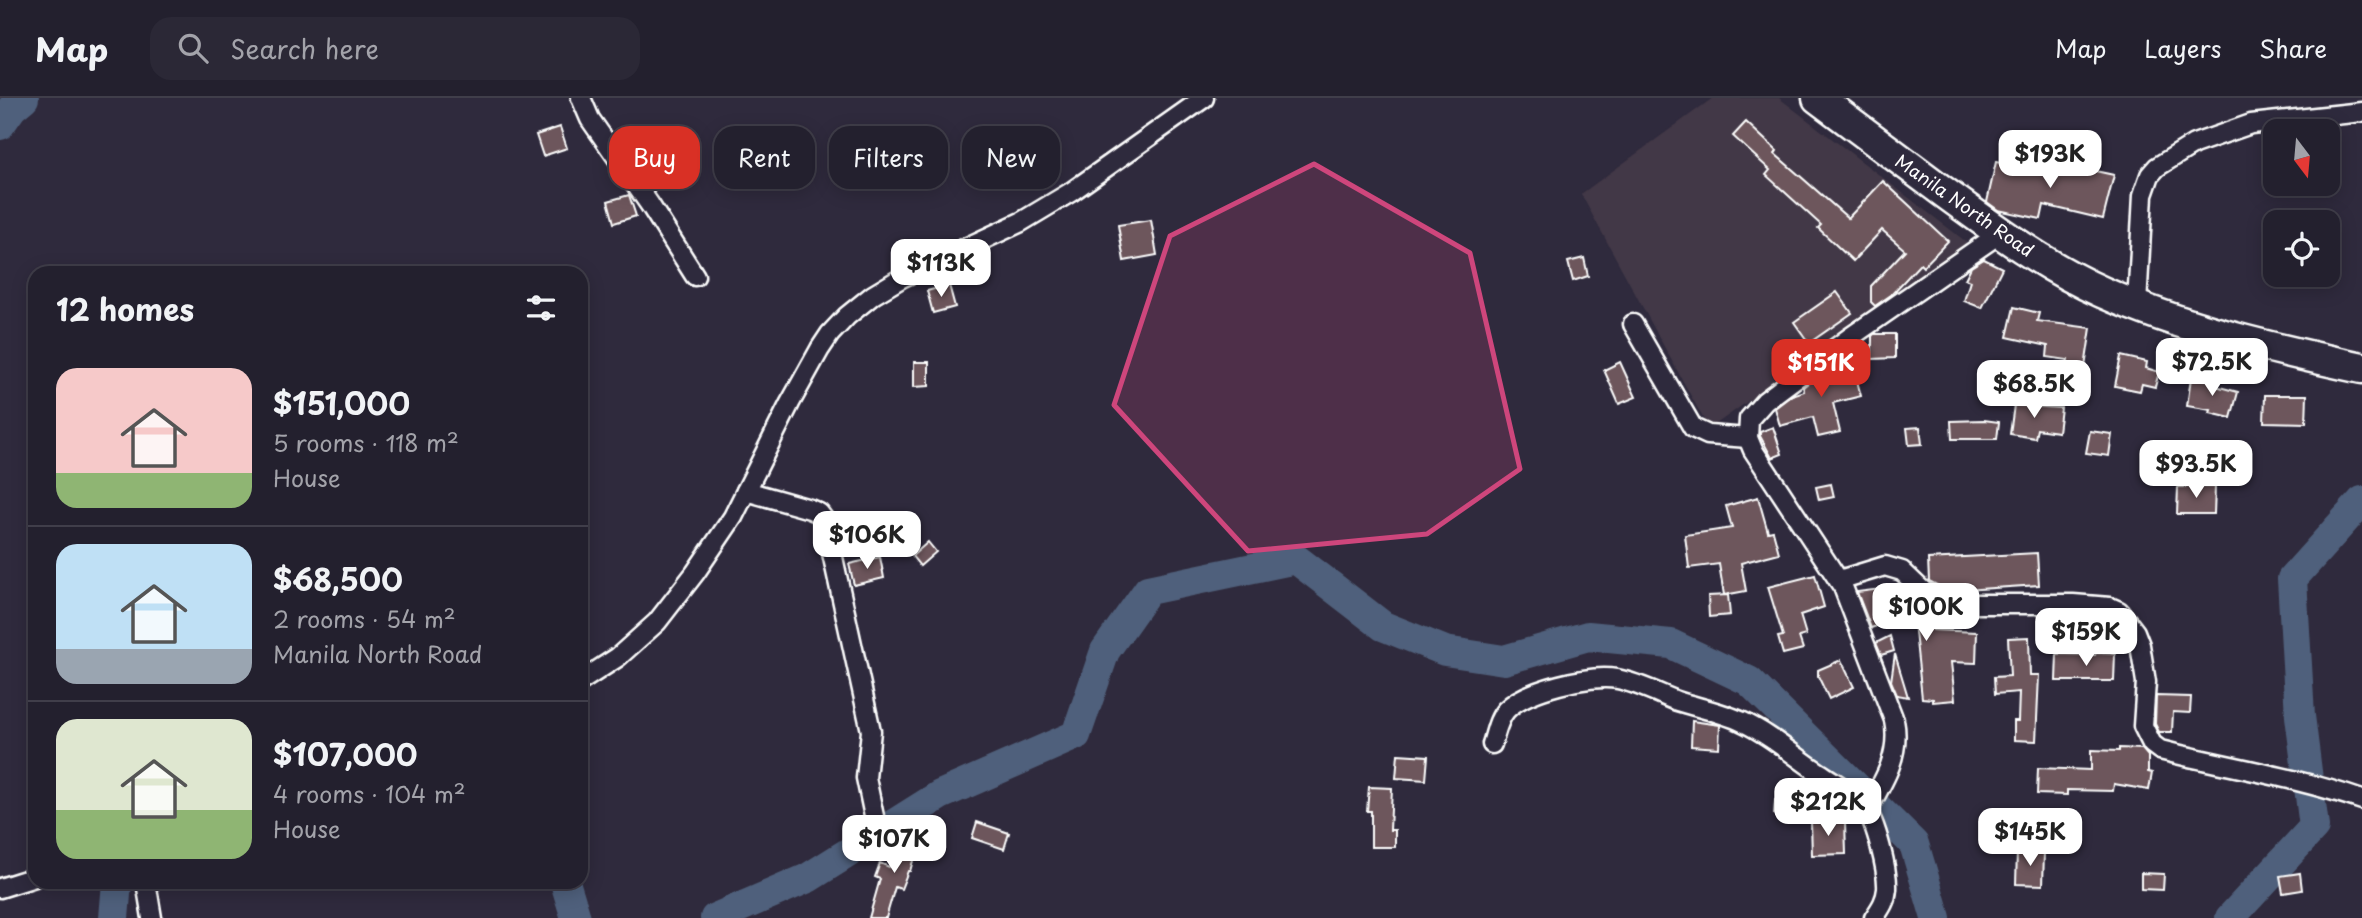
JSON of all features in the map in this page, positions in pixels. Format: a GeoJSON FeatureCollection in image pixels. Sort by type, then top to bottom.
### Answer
{"type":"FeatureCollection","features":[{"type":"Feature","properties":{"kind":"highway","name":"Manila North Road"},"geometry":{"type":"LineString","coordinates":[[1818,98],[1999,234],[2103,292],[2227,336],[2362,368]]}},
{"type":"Feature","properties":{"kind":"street"},"geometry":{"type":"LineString","coordinates":[[581,98],[590,119],[695,276]]}},
{"type":"Feature","properties":{"kind":"street"},"geometry":{"type":"LineString","coordinates":[[588,676],[618,657],[657,622],[733,517],[820,349],[848,316],[873,295],[903,277],[1021,222],[1072,192],[1204,98]]}},
{"type":"Feature","properties":{"kind":"street"},"geometry":{"type":"LineString","coordinates":[[2137,305],[2143,195],[2150,175],[2157,167],[2194,144],[2251,124],[2362,112]]}},
{"type":"Feature","properties":{"kind":"street"},"geometry":{"type":"LineString","coordinates":[[1867,810],[1895,752],[1897,735],[1894,720],[1839,580],[1748,438],[1749,419],[1765,401],[1849,338],[1999,234]]}},
{"type":"Feature","properties":{"kind":"street"},"geometry":{"type":"LineString","coordinates":[[1633,324],[1693,428],[1708,435],[1748,438]]}},
{"type":"Feature","properties":{"kind":"street"},"geometry":{"type":"LineString","coordinates":[[746,491],[810,509],[819,513],[825,521],[870,731],[866,778],[876,826]]}},
{"type":"Feature","properties":{"kind":"street"},"geometry":{"type":"LineString","coordinates":[[1839,580],[1885,566],[1902,570],[1924,592],[1949,604],[2073,604],[2110,607],[2119,611],[2135,632],[2140,645],[2146,682],[2143,726],[2152,744],[2160,750],[2281,776],[2362,800]]}},
{"type":"Feature","properties":{"kind":"street"},"geometry":{"type":"LineString","coordinates":[[1492,744],[1500,718],[1517,701],[1587,679],[1615,678],[1743,722],[1780,743],[1851,794],[1867,810],[1882,858],[1887,887],[1885,899],[1874,918]]}},
{"type":"Feature","properties":{"kind":"street"},"geometry":{"type":"LineString","coordinates":[[0,888],[28,879]]}},
{"type":"Feature","properties":{"kind":"street"},"geometry":{"type":"LineString","coordinates":[[147,889],[152,918]]}},
{"type":"Feature","properties":{"kind":"highlighted area"},"geometry":{"type":"Polygon","coordinates":[[[1314,164],[1470,253],[1520,469],[1427,534],[1248,551],[1114,405],[1170,236],[1314,164]]]}},
{"type":"Feature","properties":{"kind":"shaded area"},"geometry":{"type":"Polygon","coordinates":[[[1713,98],[1779,98],[1969,244],[1709,429],[1581,194],[1713,98]]]}},
{"type":"Feature","properties":{"kind":"building"},"geometry":{"type":"Polygon","coordinates":[[[1746,122],[1777,151],[1775,154],[1848,218],[1883,181],[1948,241],[1923,267],[1920,264],[1891,295],[1875,306],[1871,302],[1871,286],[1905,250],[1882,230],[1853,261],[1818,228],[1821,225],[1766,175],[1770,170],[1733,136],[1746,122]]]}},
{"type":"Feature","properties":{"kind":"building"},"geometry":{"type":"Polygon","coordinates":[[[560,127],[567,148],[543,156],[536,135],[560,127]]]}},
{"type":"Feature","properties":{"kind":"building"},"geometry":{"type":"Polygon","coordinates":[[[1996,162],[2055,174],[2058,163],[2114,175],[2103,219],[2044,205],[2041,219],[1998,210],[1987,202],[1996,162]]]}},
{"type":"Feature","properties":{"kind":"building"},"geometry":{"type":"Polygon","coordinates":[[[629,195],[636,216],[614,223],[608,201],[629,195]]]}},
{"type":"Feature","properties":{"kind":"building"},"geometry":{"type":"Polygon","coordinates":[[[1151,220],[1157,255],[1124,261],[1118,225],[1151,220]]]}},
{"type":"Feature","properties":{"kind":"building"},"geometry":{"type":"Polygon","coordinates":[[[1584,258],[1588,276],[1573,281],[1568,262],[1584,258]]]}},
{"type":"Feature","properties":{"kind":"building"},"geometry":{"type":"Polygon","coordinates":[[[1984,259],[2002,268],[1982,308],[1964,301],[1970,281],[1965,279],[1971,267],[1984,259]]]}},
{"type":"Feature","properties":{"kind":"building"},"geometry":{"type":"Polygon","coordinates":[[[949,285],[955,307],[933,313],[927,291],[949,285]]]}},
{"type":"Feature","properties":{"kind":"building"},"geometry":{"type":"Polygon","coordinates":[[[1837,292],[1852,313],[1809,343],[1794,322],[1837,292]]]}},
{"type":"Feature","properties":{"kind":"building"},"geometry":{"type":"Polygon","coordinates":[[[2014,307],[2039,313],[2037,321],[2091,328],[2080,400],[2062,398],[2068,360],[2047,357],[2048,346],[2007,337],[2014,307]]]}},
{"type":"Feature","properties":{"kind":"building"},"geometry":{"type":"Polygon","coordinates":[[[1874,334],[1895,334],[1895,358],[1872,359],[1874,334]]]}},
{"type":"Feature","properties":{"kind":"building"},"geometry":{"type":"Polygon","coordinates":[[[2121,356],[2147,362],[2146,368],[2159,372],[2155,387],[2142,384],[2140,391],[2115,386],[2121,356]]]}},
{"type":"Feature","properties":{"kind":"building"},"geometry":{"type":"Polygon","coordinates":[[[914,362],[929,362],[929,386],[914,387],[914,362]]]}},
{"type":"Feature","properties":{"kind":"building"},"geometry":{"type":"Polygon","coordinates":[[[1620,362],[1636,397],[1619,404],[1604,370],[1620,362]]]}},
{"type":"Feature","properties":{"kind":"building"},"geometry":{"type":"Polygon","coordinates":[[[1852,362],[1861,396],[1833,403],[1840,432],[1818,437],[1813,417],[1780,426],[1775,408],[1792,395],[1804,391],[1803,387],[1829,367],[1852,362]]]}},
{"type":"Feature","properties":{"kind":"building"},"geometry":{"type":"Polygon","coordinates":[[[2191,378],[2212,380],[2212,385],[2238,392],[2231,418],[2210,413],[2211,410],[2187,406],[2191,378]]]}},
{"type":"Feature","properties":{"kind":"building"},"geometry":{"type":"Polygon","coordinates":[[[2265,395],[2307,395],[2306,423],[2264,422],[2265,395]]]}},
{"type":"Feature","properties":{"kind":"building"},"geometry":{"type":"Polygon","coordinates":[[[2014,405],[2061,408],[2058,432],[2037,429],[2035,438],[2010,434],[2014,405]]]}},
{"type":"Feature","properties":{"kind":"building"},"geometry":{"type":"Polygon","coordinates":[[[1951,421],[1999,422],[1997,439],[1952,439],[1951,421]]]}},
{"type":"Feature","properties":{"kind":"building"},"geometry":{"type":"Polygon","coordinates":[[[1773,427],[1782,454],[1772,458],[1760,432],[1773,427]]]}},
{"type":"Feature","properties":{"kind":"building"},"geometry":{"type":"Polygon","coordinates":[[[1920,427],[1922,444],[1909,445],[1907,428],[1920,427]]]}},
{"type":"Feature","properties":{"kind":"building"},"geometry":{"type":"Polygon","coordinates":[[[2090,431],[2112,434],[2109,456],[2086,453],[2090,431]]]}},
{"type":"Feature","properties":{"kind":"building"},"geometry":{"type":"Polygon","coordinates":[[[1831,484],[1834,497],[1819,500],[1816,487],[1831,484]]]}},
{"type":"Feature","properties":{"kind":"building"},"geometry":{"type":"Polygon","coordinates":[[[2178,487],[2215,487],[2214,514],[2177,514],[2178,487]]]}},
{"type":"Feature","properties":{"kind":"building"},"geometry":{"type":"Polygon","coordinates":[[[1758,497],[1768,532],[1773,531],[1779,553],[1741,563],[1746,591],[1724,595],[1719,564],[1689,568],[1685,535],[1732,528],[1726,506],[1758,497]]]}},
{"type":"Feature","properties":{"kind":"building"},"geometry":{"type":"Polygon","coordinates":[[[882,522],[884,535],[871,537],[869,524],[882,522]]]}},
{"type":"Feature","properties":{"kind":"building"},"geometry":{"type":"Polygon","coordinates":[[[928,542],[936,552],[920,566],[912,556],[928,542]]]}},
{"type":"Feature","properties":{"kind":"building"},"geometry":{"type":"Polygon","coordinates":[[[2037,553],[2039,585],[1948,591],[1929,581],[1928,559],[2037,553]]]}},
{"type":"Feature","properties":{"kind":"building"},"geometry":{"type":"Polygon","coordinates":[[[880,557],[884,578],[854,585],[849,564],[880,557]]]}},
{"type":"Feature","properties":{"kind":"building"},"geometry":{"type":"Polygon","coordinates":[[[1815,575],[1824,607],[1800,615],[1806,635],[1799,637],[1803,649],[1783,654],[1778,637],[1783,636],[1768,587],[1815,575]]]}},
{"type":"Feature","properties":{"kind":"building"},"geometry":{"type":"Polygon","coordinates":[[[1881,589],[1882,601],[1914,598],[1931,608],[1933,630],[1977,632],[1976,663],[1951,662],[1955,700],[1933,702],[1933,699],[1922,698],[1913,613],[1883,616],[1886,623],[1871,628],[1857,592],[1881,589]]]}},
{"type":"Feature","properties":{"kind":"building"},"geometry":{"type":"Polygon","coordinates":[[[1728,595],[1730,615],[1709,617],[1708,596],[1728,595]]]}},
{"type":"Feature","properties":{"kind":"building"},"geometry":{"type":"Polygon","coordinates":[[[1890,636],[1894,651],[1881,655],[1876,643],[1890,636]]]}},
{"type":"Feature","properties":{"kind":"building"},"geometry":{"type":"Polygon","coordinates":[[[2029,637],[2030,675],[2039,675],[2036,741],[2014,740],[2019,692],[1995,694],[1994,677],[2010,676],[2008,638],[2029,637]]]}},
{"type":"Feature","properties":{"kind":"building"},"geometry":{"type":"Polygon","coordinates":[[[1895,654],[1908,697],[1897,695],[1891,681],[1895,654]]]}},
{"type":"Feature","properties":{"kind":"building"},"geometry":{"type":"Polygon","coordinates":[[[2057,654],[2115,654],[2114,681],[2056,681],[2057,654]]]}},
{"type":"Feature","properties":{"kind":"building"},"geometry":{"type":"Polygon","coordinates":[[[1841,660],[1854,687],[1829,699],[1818,676],[1818,670],[1841,660]]]}},
{"type":"Feature","properties":{"kind":"building"},"geometry":{"type":"Polygon","coordinates":[[[2156,696],[2191,697],[2190,713],[2173,712],[2172,732],[2159,732],[2155,724],[2156,696]]]}},
{"type":"Feature","properties":{"kind":"building"},"geometry":{"type":"Polygon","coordinates":[[[1692,721],[1720,725],[1719,748],[1691,746],[1692,721]]]}},
{"type":"Feature","properties":{"kind":"building"},"geometry":{"type":"Polygon","coordinates":[[[2119,748],[2142,749],[2148,756],[2148,772],[2152,773],[2149,790],[2114,784],[2113,791],[2067,790],[2067,795],[2037,794],[2038,768],[2091,770],[2091,750],[2119,751],[2119,748]]]}},
{"type":"Feature","properties":{"kind":"building"},"geometry":{"type":"Polygon","coordinates":[[[1398,754],[1428,756],[1426,780],[1396,778],[1398,754]]]}},
{"type":"Feature","properties":{"kind":"building"},"geometry":{"type":"Polygon","coordinates":[[[1369,787],[1392,788],[1390,830],[1395,830],[1395,847],[1371,847],[1371,811],[1367,811],[1369,787]]]}},
{"type":"Feature","properties":{"kind":"building"},"geometry":{"type":"Polygon","coordinates":[[[1775,800],[1800,802],[1799,815],[1774,814],[1775,800]]]}},
{"type":"Feature","properties":{"kind":"building"},"geometry":{"type":"Polygon","coordinates":[[[1845,821],[1846,854],[1812,855],[1811,822],[1845,821]]]}},
{"type":"Feature","properties":{"kind":"building"},"geometry":{"type":"Polygon","coordinates":[[[977,822],[1009,833],[1004,849],[972,838],[977,822]]]}},
{"type":"Feature","properties":{"kind":"building"},"geometry":{"type":"Polygon","coordinates":[[[906,830],[920,836],[910,871],[901,889],[895,887],[886,918],[869,918],[880,879],[875,877],[880,863],[889,867],[895,848],[899,849],[906,830]]]}},
{"type":"Feature","properties":{"kind":"building"},"geometry":{"type":"Polygon","coordinates":[[[2017,851],[2044,852],[2043,885],[2016,884],[2017,851]]]}},
{"type":"Feature","properties":{"kind":"building"},"geometry":{"type":"Polygon","coordinates":[[[2141,873],[2164,874],[2163,890],[2141,889],[2141,873]]]}},
{"type":"Feature","properties":{"kind":"building"},"geometry":{"type":"Polygon","coordinates":[[[2300,873],[2302,890],[2283,893],[2280,876],[2300,873]]]}},
{"type":"Feature","properties":{"kind":"waterway"},"geometry":{"type":"LineString","coordinates":[[0,125],[12,108],[24,98]]}},
{"type":"Feature","properties":{"kind":"waterway"},"geometry":{"type":"LineString","coordinates":[[2230,918],[2314,827],[2300,716],[2292,579],[2362,501]]}},
{"type":"Feature","properties":{"kind":"waterway"},"geometry":{"type":"LineString","coordinates":[[715,918],[808,878],[940,795],[1076,735],[1105,651],[1148,590],[1296,559],[1383,626],[1445,651],[1504,660],[1588,636],[1671,644],[1749,681],[1914,844],[1936,918]]}},
{"type":"Feature","properties":{"kind":"waterway"},"geometry":{"type":"LineString","coordinates":[[114,918],[116,889]]}},
{"type":"Feature","properties":{"kind":"waterway"},"geometry":{"type":"LineString","coordinates":[[567,889],[576,918]]}}]}
